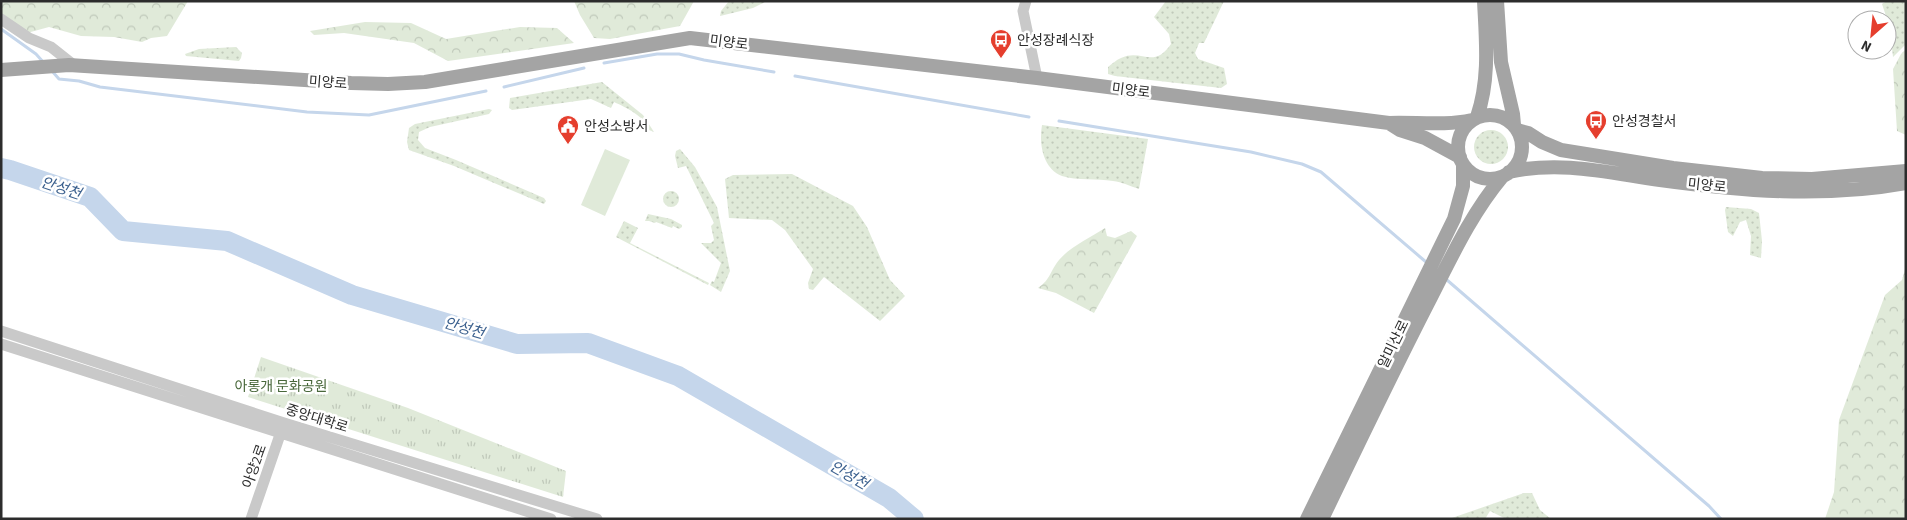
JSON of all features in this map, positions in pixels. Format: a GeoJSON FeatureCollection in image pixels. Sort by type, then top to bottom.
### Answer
{"type":"FeatureCollection","features":[{"type":"Feature","properties":{"kind":"main road"},"geometry":{"type":"LineString","coordinates":[[1475,119],[1484,94],[1487,74],[1484,1]]}},
{"type":"Feature","properties":{"kind":"main road"},"geometry":{"type":"LineString","coordinates":[[1497,1],[1501,62],[1515,127],[1522,144],[1519,160],[1506,175],[1491,179],[1480,177],[1470,172],[1461,161],[1458,144],[1462,130],[1475,119],[1490,115],[1503,118],[1515,127]]}},
{"type":"Feature","properties":{"kind":"main road","name":"미양로"},"geometry":{"type":"LineString","coordinates":[[1,70],[72,65],[388,84],[425,82],[690,38],[1037,78],[1388,123],[1412,122],[1438,125],[1475,119]]}},
{"type":"Feature","properties":{"kind":"main road","name":"미양로"},"geometry":{"type":"LineString","coordinates":[[1388,123],[1400,130],[1425,138],[1461,161]]}},
{"type":"Feature","properties":{"kind":"main road","name":"미양로"},"geometry":{"type":"LineString","coordinates":[[1515,127],[1561,150],[1674,168],[1762,178],[1812,179],[1906,171]]}},
{"type":"Feature","properties":{"kind":"main road","name":"알미산로"},"geometry":{"type":"LineString","coordinates":[[1307,519],[1454,219],[1463,186],[1461,161]]}},
{"type":"Feature","properties":{"kind":"main road","name":"미양로"},"geometry":{"type":"LineString","coordinates":[[1506,175],[1523,169],[1582,168],[1660,180],[1785,192],[1837,191],[1906,184]]}},
{"type":"Feature","properties":{"kind":"main road","name":"알미산로"},"geometry":{"type":"LineString","coordinates":[[1322,519],[1402,355],[1466,230],[1490,192],[1506,175]]}},
{"type":"Feature","properties":{"kind":"street"},"geometry":{"type":"LineString","coordinates":[[1026,1],[1023,11],[1037,78]]}},
{"type":"Feature","properties":{"kind":"street"},"geometry":{"type":"LineString","coordinates":[[1,20],[29,38],[51,47],[72,65]]}},
{"type":"Feature","properties":{"kind":"street","name":"중앙대학로"},"geometry":{"type":"LineString","coordinates":[[1,331],[551,519]]}},
{"type":"Feature","properties":{"kind":"street","name":"중앙대학로"},"geometry":{"type":"LineString","coordinates":[[1,344],[597,519]]}},
{"type":"Feature","properties":{"kind":"street","name":"아양2로"},"geometry":{"type":"LineString","coordinates":[[250,519],[283,428]]}},
{"type":"Feature","properties":{"kind":"green space"},"geometry":{"type":"Polygon","coordinates":[[[1,1],[188,1],[167,36],[151,38],[142,42],[114,37],[81,36],[49,27],[27,33],[1,16],[1,1]]]}},
{"type":"Feature","properties":{"kind":"green space"},"geometry":{"type":"Polygon","coordinates":[[[574,1],[694,1],[680,26],[610,39],[594,38],[574,1]]]}},
{"type":"Feature","properties":{"kind":"green space"},"geometry":{"type":"Polygon","coordinates":[[[729,1],[767,1],[753,8],[720,16],[721,11],[729,1]]]}},
{"type":"Feature","properties":{"kind":"green space"},"geometry":{"type":"Polygon","coordinates":[[[1166,1],[1224,1],[1204,43],[1199,43],[1195,53],[1198,59],[1224,68],[1227,84],[1221,88],[1108,74],[1108,67],[1119,59],[1135,55],[1153,57],[1165,52],[1171,44],[1169,34],[1154,17],[1166,1]]]}},
{"type":"Feature","properties":{"kind":"green space"},"geometry":{"type":"Polygon","coordinates":[[[1887,1],[1906,1],[1906,44],[1897,53],[1897,10],[1884,10],[1882,4],[1887,1]]]}},
{"type":"Feature","properties":{"kind":"green space"},"geometry":{"type":"Polygon","coordinates":[[[365,22],[411,23],[446,39],[520,27],[557,28],[574,43],[448,61],[414,43],[344,33],[314,35],[310,31],[365,22]]]}},
{"type":"Feature","properties":{"kind":"green space"},"geometry":{"type":"Polygon","coordinates":[[[236,47],[242,53],[239,61],[186,56],[185,54],[199,49],[236,47]]]}},
{"type":"Feature","properties":{"kind":"green space"},"geometry":{"type":"Polygon","coordinates":[[[1906,49],[1906,135],[1897,131],[1893,69],[1906,49]]]}},
{"type":"Feature","properties":{"kind":"green space"},"geometry":{"type":"Polygon","coordinates":[[[602,82],[643,115],[654,132],[649,130],[647,125],[634,113],[614,102],[611,108],[591,99],[512,110],[509,108],[510,98],[602,82]]]}},
{"type":"Feature","properties":{"kind":"green space"},"geometry":{"type":"Polygon","coordinates":[[[489,109],[492,110],[489,114],[430,127],[419,132],[418,140],[425,148],[544,198],[546,201],[544,204],[454,166],[409,150],[407,142],[409,128],[415,124],[489,109]]]}},
{"type":"Feature","properties":{"kind":"green space"},"geometry":{"type":"Polygon","coordinates":[[[1042,125],[1148,139],[1139,189],[1123,183],[1074,178],[1062,176],[1055,172],[1043,154],[1042,125]]]}},
{"type":"Feature","properties":{"kind":"green space"},"geometry":{"type":"Polygon","coordinates":[[[1491,130],[1498,131],[1503,135],[1507,140],[1507,154],[1503,159],[1498,163],[1491,164],[1484,163],[1479,159],[1475,154],[1474,147],[1475,140],[1479,135],[1484,131],[1491,130]]]}},
{"type":"Feature","properties":{"kind":"green space"},"geometry":{"type":"Polygon","coordinates":[[[605,149],[630,160],[605,216],[581,205],[605,149]]]}},
{"type":"Feature","properties":{"kind":"green space"},"geometry":{"type":"Polygon","coordinates":[[[680,149],[695,167],[717,207],[730,271],[721,292],[710,285],[712,281],[714,282],[721,263],[701,243],[711,243],[714,240],[711,226],[714,223],[686,166],[678,168],[675,156],[676,151],[680,149]]]}},
{"type":"Feature","properties":{"kind":"green space"},"geometry":{"type":"Polygon","coordinates":[[[792,174],[853,206],[867,227],[890,280],[905,296],[880,321],[824,277],[813,290],[809,289],[808,283],[813,269],[785,230],[772,220],[729,218],[725,179],[733,175],[792,174]]]}},
{"type":"Feature","properties":{"kind":"green space"},"geometry":{"type":"Polygon","coordinates":[[[668,191],[674,191],[679,196],[677,205],[668,207],[663,202],[663,196],[668,191]]]}},
{"type":"Feature","properties":{"kind":"green space"},"geometry":{"type":"Polygon","coordinates":[[[1726,207],[1751,209],[1759,213],[1762,241],[1761,258],[1750,255],[1751,236],[1746,220],[1740,222],[1733,236],[1728,232],[1726,207]]]}},
{"type":"Feature","properties":{"kind":"green space"},"geometry":{"type":"Polygon","coordinates":[[[648,214],[671,219],[682,225],[682,227],[679,229],[673,226],[672,228],[656,222],[645,221],[648,214]]]}},
{"type":"Feature","properties":{"kind":"green space"},"geometry":{"type":"Polygon","coordinates":[[[624,221],[638,228],[630,243],[709,283],[708,285],[616,237],[624,221]]]}},
{"type":"Feature","properties":{"kind":"green space"},"geometry":{"type":"Polygon","coordinates":[[[1105,228],[1107,236],[1115,238],[1131,231],[1137,236],[1094,313],[1056,293],[1038,288],[1048,278],[1064,255],[1105,228]]]}},
{"type":"Feature","properties":{"kind":"green space"},"geometry":{"type":"Polygon","coordinates":[[[1906,266],[1906,519],[1825,519],[1834,492],[1839,420],[1885,295],[1902,280],[1906,266]]]}},
{"type":"Feature","properties":{"kind":"green space","name":"아롱개 문화공원"},"geometry":{"type":"Polygon","coordinates":[[[261,357],[408,408],[566,471],[563,497],[248,397],[261,357]]]}},
{"type":"Feature","properties":{"kind":"green space"},"geometry":{"type":"Polygon","coordinates":[[[1524,493],[1532,493],[1540,510],[1551,519],[1506,519],[1490,511],[1485,519],[1449,519],[1524,493]]]}},
{"type":"Feature","properties":{"kind":"waterway"},"geometry":{"type":"LineString","coordinates":[[1,29],[36,54],[44,63]]}},
{"type":"Feature","properties":{"kind":"waterway"},"geometry":{"type":"LineString","coordinates":[[604,63],[657,54],[679,54],[774,72]]}},
{"type":"Feature","properties":{"kind":"waterway"},"geometry":{"type":"LineString","coordinates":[[504,87],[584,68]]}},
{"type":"Feature","properties":{"kind":"waterway"},"geometry":{"type":"LineString","coordinates":[[52,71],[59,79],[79,81],[100,87],[307,112],[369,115],[486,91]]}},
{"type":"Feature","properties":{"kind":"waterway"},"geometry":{"type":"LineString","coordinates":[[795,76],[1029,117]]}},
{"type":"Feature","properties":{"kind":"waterway"},"geometry":{"type":"LineString","coordinates":[[1059,121],[1251,152],[1302,164],[1321,172],[1426,262]]}},
{"type":"Feature","properties":{"kind":"waterway","name":"안성천"},"geometry":{"type":"LineString","coordinates":[[1,168],[90,197],[123,231],[227,241],[352,295],[517,344],[588,343],[678,376],[889,498],[914,519]]}},
{"type":"Feature","properties":{"kind":"waterway"},"geometry":{"type":"LineString","coordinates":[[1447,280],[1709,506],[1721,519]]}},
{"type":"Feature","properties":{"kind":"place","name":"안성장례식장"},"geometry":{"type":"Point","coordinates":[1001,59]}},
{"type":"Feature","properties":{"kind":"place","name":"안성경찰서"},"geometry":{"type":"Point","coordinates":[1596,140]}},
{"type":"Feature","properties":{"kind":"place","name":"안성소방서"},"geometry":{"type":"Point","coordinates":[568,145]}}]}
